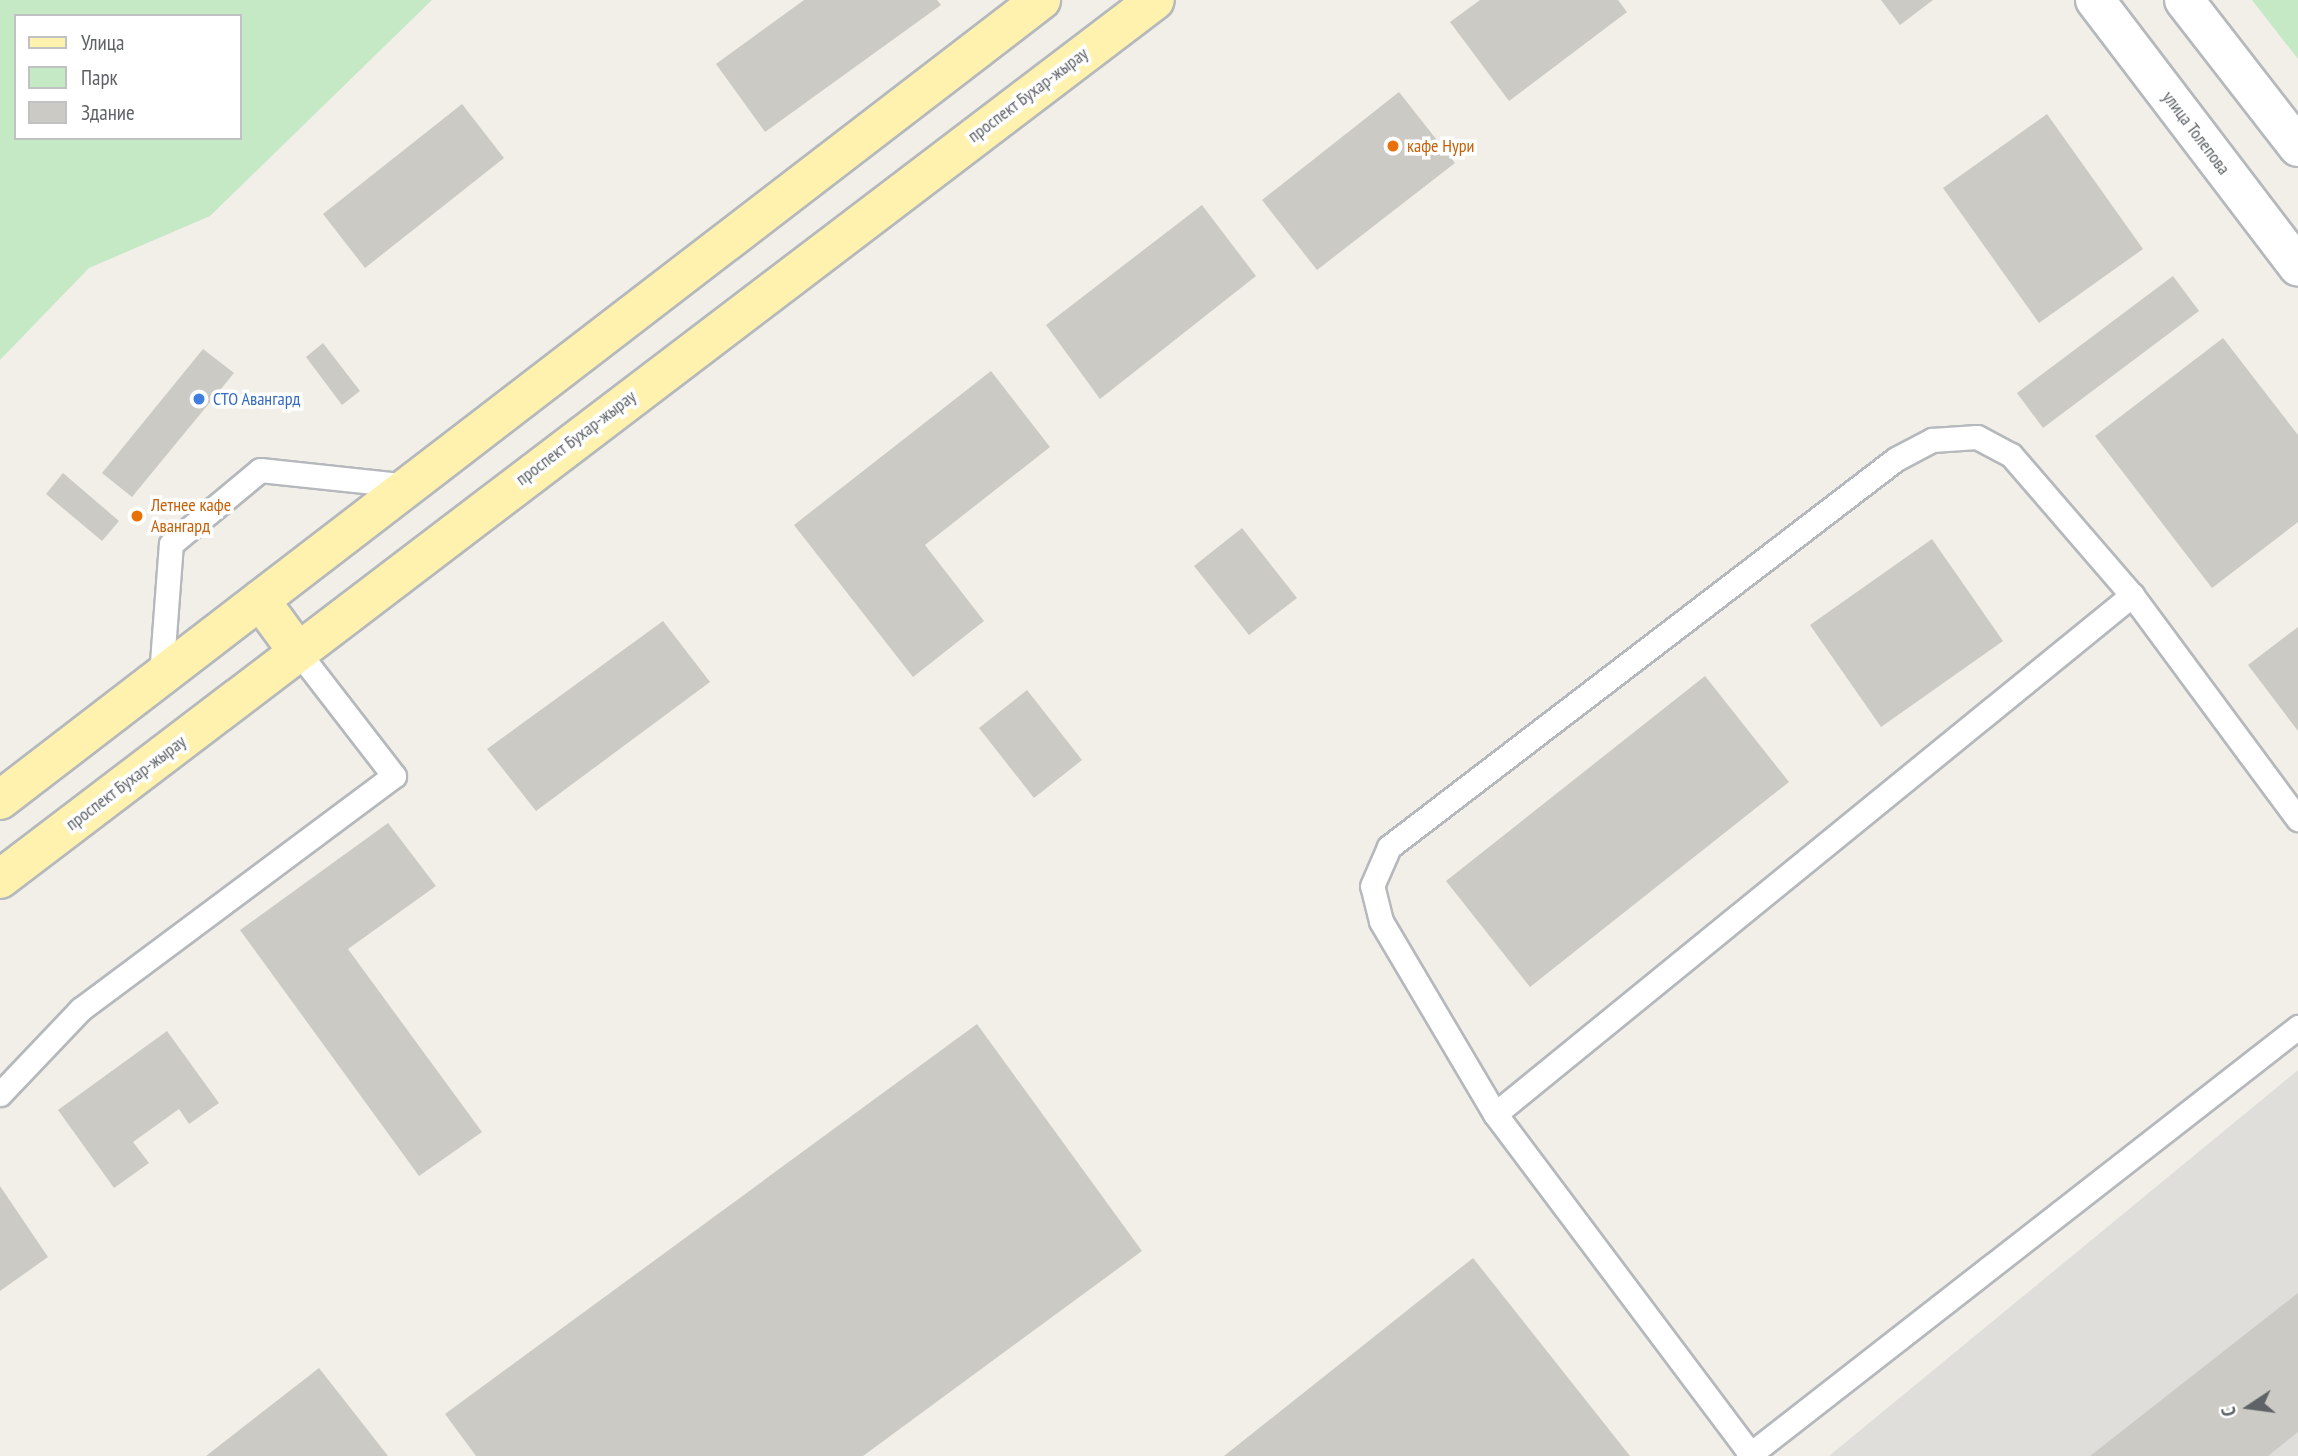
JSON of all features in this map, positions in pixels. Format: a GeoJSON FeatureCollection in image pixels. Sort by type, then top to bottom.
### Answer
{"type":"FeatureCollection","features":[{"type":"Feature","properties":{"kind":"main road","name":"проспект Бухар-жырау"},"geometry":{"type":"LineString","coordinates":[[0,879],[1155,0]]}},
{"type":"Feature","properties":{"kind":"main road"},"geometry":{"type":"LineString","coordinates":[[0,800],[1028,5]]}},
{"type":"Feature","properties":{"kind":"main road"},"geometry":{"type":"LineString","coordinates":[[260,600],[298,652]]}},
{"type":"Feature","properties":{"kind":"street","name":"улица Толепова"},"geometry":{"type":"LineString","coordinates":[[2095,0],[2298,266]]}},
{"type":"Feature","properties":{"kind":"street"},"geometry":{"type":"LineString","coordinates":[[2184,0],[2298,147]]}},
{"type":"Feature","properties":{"kind":"lane"},"geometry":{"type":"LineString","coordinates":[[2298,819],[2132,595],[2011,456],[1977,437],[1932,440],[1896,459],[1389,847],[1372,886],[1381,920],[1495,1114],[1751,1455],[2298,1027]]}},
{"type":"Feature","properties":{"kind":"lane"},"geometry":{"type":"LineString","coordinates":[[161,676],[171,544],[260,470],[408,486]]}},
{"type":"Feature","properties":{"kind":"lane"},"geometry":{"type":"LineString","coordinates":[[1495,1114],[2132,595]]}},
{"type":"Feature","properties":{"kind":"lane"},"geometry":{"type":"LineString","coordinates":[[0,1094],[81,1009],[394,776],[298,652]]}},
{"type":"Feature","properties":{"kind":"shaded area"},"geometry":{"type":"Polygon","coordinates":[[[2298,1070],[2298,1456],[1829,1456],[2298,1070]]]}},
{"type":"Feature","properties":{"kind":"green space"},"geometry":{"type":"Polygon","coordinates":[[[0,0],[432,0],[210,216],[89,268],[0,360],[0,0]]]}},
{"type":"Feature","properties":{"kind":"green space"},"geometry":{"type":"Polygon","coordinates":[[[2252,0],[2298,0],[2298,59],[2252,0]]]}},
{"type":"Feature","properties":{"kind":"building"},"geometry":{"type":"Polygon","coordinates":[[[804,0],[937,0],[941,5],[765,132],[716,64],[804,0]]]}},
{"type":"Feature","properties":{"kind":"building"},"geometry":{"type":"Polygon","coordinates":[[[1480,0],[1618,0],[1627,12],[1509,101],[1450,22],[1480,0]]]}},
{"type":"Feature","properties":{"kind":"building"},"geometry":{"type":"Polygon","coordinates":[[[1881,0],[1933,0],[1900,25],[1881,0]]]}},
{"type":"Feature","properties":{"kind":"building"},"geometry":{"type":"Polygon","coordinates":[[[1399,92],[1455,163],[1317,270],[1262,200],[1399,92]]]}},
{"type":"Feature","properties":{"kind":"building"},"geometry":{"type":"Polygon","coordinates":[[[462,104],[504,158],[365,268],[323,214],[462,104]]]}},
{"type":"Feature","properties":{"kind":"building"},"geometry":{"type":"Polygon","coordinates":[[[2047,114],[2143,249],[2039,323],[1943,188],[2047,114]]]}},
{"type":"Feature","properties":{"kind":"building"},"geometry":{"type":"Polygon","coordinates":[[[1202,205],[1256,276],[1100,399],[1046,325],[1202,205]]]}},
{"type":"Feature","properties":{"kind":"building"},"geometry":{"type":"Polygon","coordinates":[[[2173,276],[2199,311],[2043,428],[2017,393],[2173,276]]]}},
{"type":"Feature","properties":{"kind":"building"},"geometry":{"type":"Polygon","coordinates":[[[2223,338],[2298,435],[2298,522],[2212,588],[2095,436],[2223,338]]]}},
{"type":"Feature","properties":{"kind":"building"},"geometry":{"type":"Polygon","coordinates":[[[323,343],[360,391],[342,405],[306,357],[323,343]]]}},
{"type":"Feature","properties":{"kind":"building"},"geometry":{"type":"Polygon","coordinates":[[[203,349],[234,373],[132,497],[102,473],[203,349]]]}},
{"type":"Feature","properties":{"kind":"building"},"geometry":{"type":"Polygon","coordinates":[[[991,371],[1050,447],[925,545],[984,621],[913,677],[794,525],[991,371]]]}},
{"type":"Feature","properties":{"kind":"building"},"geometry":{"type":"Polygon","coordinates":[[[63,473],[119,521],[102,541],[46,494],[63,473]]]}},
{"type":"Feature","properties":{"kind":"building"},"geometry":{"type":"Polygon","coordinates":[[[1242,528],[1297,598],[1249,635],[1194,566],[1242,528]]]}},
{"type":"Feature","properties":{"kind":"building"},"geometry":{"type":"Polygon","coordinates":[[[1932,539],[2003,641],[1881,727],[1810,625],[1932,539]]]}},
{"type":"Feature","properties":{"kind":"building"},"geometry":{"type":"Polygon","coordinates":[[[663,621],[710,682],[536,811],[487,749],[663,621]]]}},
{"type":"Feature","properties":{"kind":"building"},"geometry":{"type":"Polygon","coordinates":[[[2298,627],[2298,731],[2248,665],[2298,627]]]}},
{"type":"Feature","properties":{"kind":"building"},"geometry":{"type":"Polygon","coordinates":[[[1705,676],[1789,782],[1530,987],[1446,881],[1705,676]]]}},
{"type":"Feature","properties":{"kind":"building"},"geometry":{"type":"Polygon","coordinates":[[[1027,690],[1082,760],[1034,798],[979,728],[1027,690]]]}},
{"type":"Feature","properties":{"kind":"building"},"geometry":{"type":"Polygon","coordinates":[[[388,823],[436,886],[348,949],[482,1132],[419,1176],[240,930],[388,823]]]}},
{"type":"Feature","properties":{"kind":"building"},"geometry":{"type":"Polygon","coordinates":[[[977,1024],[1142,1251],[863,1456],[476,1456],[445,1414],[977,1024]]]}},
{"type":"Feature","properties":{"kind":"building"},"geometry":{"type":"Polygon","coordinates":[[[167,1031],[219,1103],[189,1124],[179,1109],[133,1142],[149,1163],[114,1188],[58,1110],[167,1031]]]}},
{"type":"Feature","properties":{"kind":"building"},"geometry":{"type":"Polygon","coordinates":[[[0,1186],[48,1257],[0,1291],[0,1186]]]}},
{"type":"Feature","properties":{"kind":"building"},"geometry":{"type":"Polygon","coordinates":[[[1473,1258],[1630,1456],[1224,1456],[1473,1258]]]}},
{"type":"Feature","properties":{"kind":"building"},"geometry":{"type":"Polygon","coordinates":[[[2298,1293],[2298,1432],[2268,1456],[2090,1456],[2298,1293]]]}},
{"type":"Feature","properties":{"kind":"building"},"geometry":{"type":"Polygon","coordinates":[[[319,1368],[388,1456],[206,1456],[319,1368]]]}},
{"type":"Feature","properties":{"kind":"place","name":"кафе Нури"},"geometry":{"type":"Point","coordinates":[1393,146]}},
{"type":"Feature","properties":{"kind":"place","name":"СТО Авангард"},"geometry":{"type":"Point","coordinates":[199,399]}},
{"type":"Feature","properties":{"kind":"place","name":"Летнее кафе Авангард"},"geometry":{"type":"Point","coordinates":[137,516]}}]}
